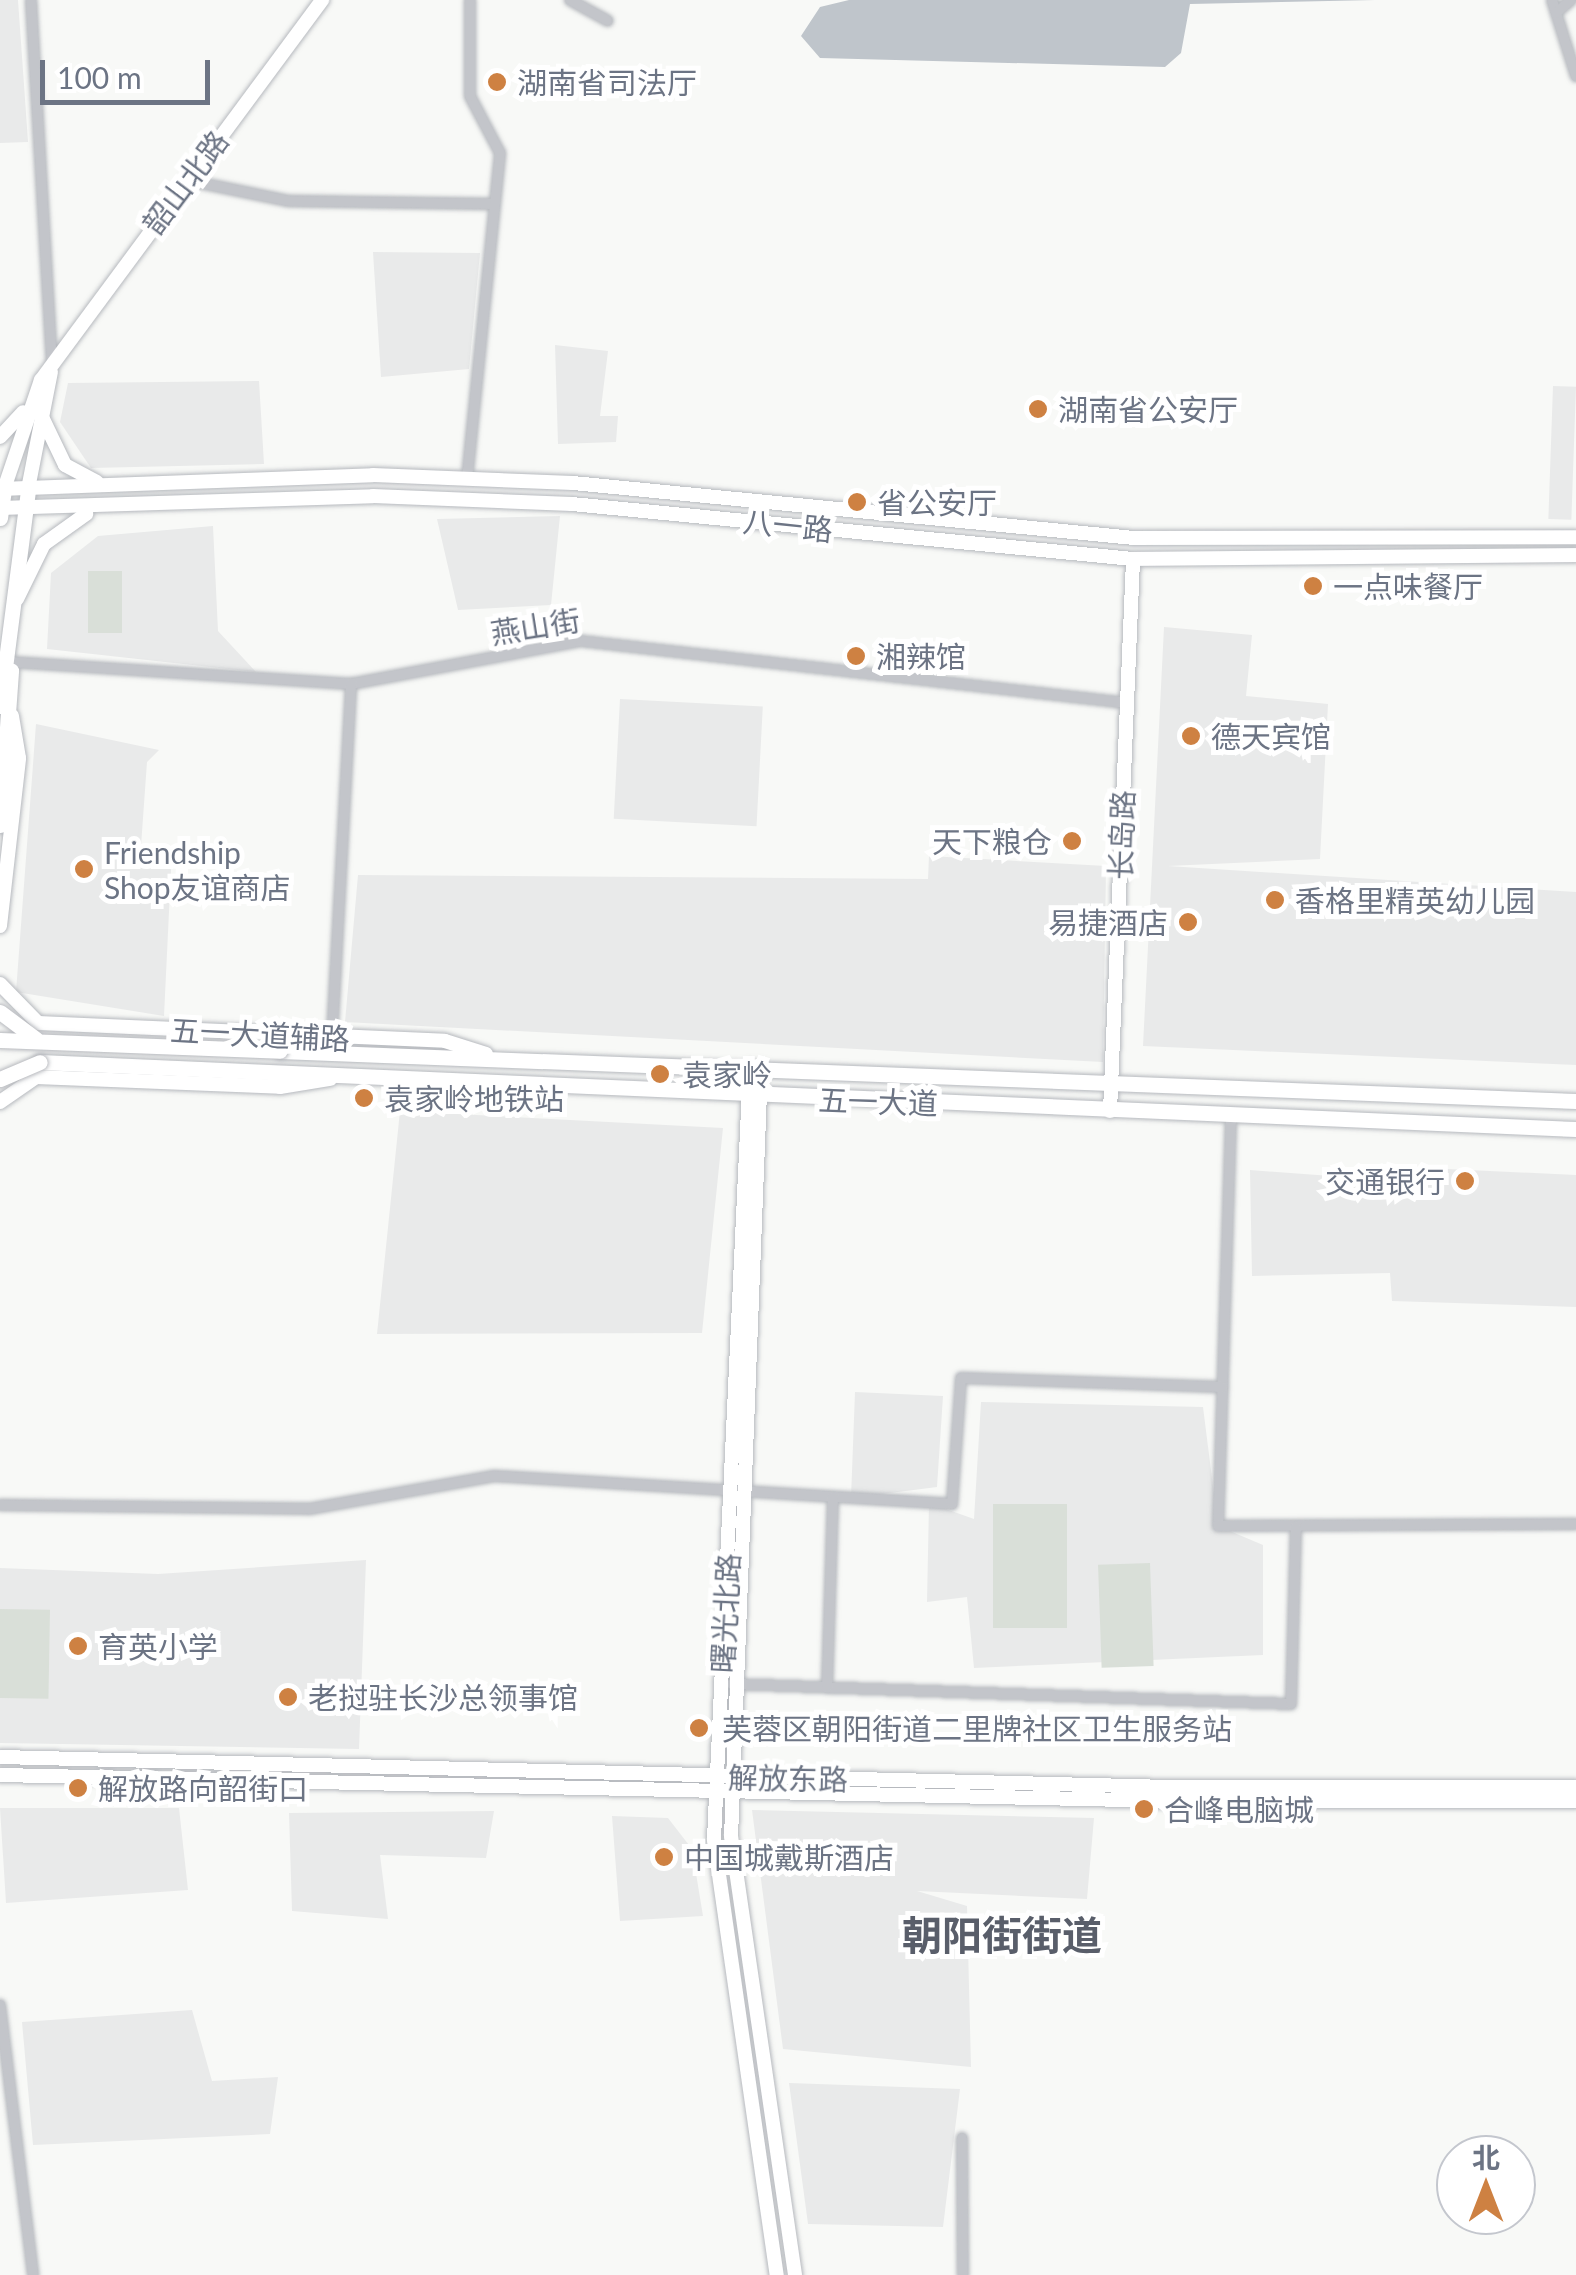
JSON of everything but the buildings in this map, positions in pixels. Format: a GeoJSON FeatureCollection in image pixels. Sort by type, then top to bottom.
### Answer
{"type":"FeatureCollection","features":[{"type":"Feature","properties":{"kind":"main road","name":"韶山北路"},"geometry":{"type":"LineString","coordinates":[[0,511],[2,489],[30,404],[52,366],[322,0]]}},
{"type":"Feature","properties":{"kind":"main road","name":"韶山北路"},"geometry":{"type":"LineString","coordinates":[[0,825],[10,662],[28,489],[52,366]]}},
{"type":"Feature","properties":{"kind":"main road"},"geometry":{"type":"LineString","coordinates":[[0,438],[30,404]]}},
{"type":"Feature","properties":{"kind":"main road"},"geometry":{"type":"LineString","coordinates":[[44,418],[65,465],[102,484]]}},
{"type":"Feature","properties":{"kind":"main road","name":"八一路"},"geometry":{"type":"LineString","coordinates":[[2,489],[467,479],[1134,538],[1576,537]]}},
{"type":"Feature","properties":{"kind":"main road","name":"八一路"},"geometry":{"type":"LineString","coordinates":[[0,511],[101,510],[374,496],[572,504],[1133,559],[1576,556]]}},
{"type":"Feature","properties":{"kind":"main road"},"geometry":{"type":"LineString","coordinates":[[15,604],[44,544],[101,510]]}},
{"type":"Feature","properties":{"kind":"main road","name":"长岛路"},"geometry":{"type":"LineString","coordinates":[[1110,1111],[1133,559]]}},
{"type":"Feature","properties":{"kind":"main road"},"geometry":{"type":"LineString","coordinates":[[0,926],[18,758],[6,711]]}},
{"type":"Feature","properties":{"kind":"main road"},"geometry":{"type":"LineString","coordinates":[[0,984],[32,1020],[30,1078],[0,1102]]}},
{"type":"Feature","properties":{"kind":"main road"},"geometry":{"type":"LineString","coordinates":[[0,1012],[44,1042]]}},
{"type":"Feature","properties":{"kind":"main road","name":"五一大道辅路"},"geometry":{"type":"LineString","coordinates":[[32,1020],[280,1043]]}},
{"type":"Feature","properties":{"kind":"main road","name":"五一大道"},"geometry":{"type":"LineString","coordinates":[[0,1040],[333,1044],[755,1067],[1576,1101]]}},
{"type":"Feature","properties":{"kind":"main road","name":"五一大道"},"geometry":{"type":"LineString","coordinates":[[0,1061],[280,1070],[336,1078],[1231,1118],[1576,1128]]}},
{"type":"Feature","properties":{"kind":"main road"},"geometry":{"type":"LineString","coordinates":[[0,1079],[40,1062]]}},
{"type":"Feature","properties":{"kind":"main road","name":"曙光北路"},"geometry":{"type":"LineString","coordinates":[[755,1067],[728,1684],[731,1784],[795,2275]]}},
{"type":"Feature","properties":{"kind":"main road","name":"五一大道辅路"},"geometry":{"type":"LineString","coordinates":[[30,1078],[280,1087],[336,1078]]}},
{"type":"Feature","properties":{"kind":"main road","name":"曙光北路"},"geometry":{"type":"LineString","coordinates":[[728,1684],[714,1783],[777,2275]]}},
{"type":"Feature","properties":{"kind":"main road","name":"解放东路"},"geometry":{"type":"LineString","coordinates":[[0,1758],[731,1784],[1576,1800]]}},
{"type":"Feature","properties":{"kind":"main road","name":"解放东路"},"geometry":{"type":"LineString","coordinates":[[0,1775],[714,1783]]}},
{"type":"Feature","properties":{"kind":"main road","name":"解放东路"},"geometry":{"type":"LineString","coordinates":[[731,1784],[1576,1786]]}},
{"type":"Feature","properties":{"kind":"street"},"geometry":{"type":"LineString","coordinates":[[31,0],[52,366]]}},
{"type":"Feature","properties":{"kind":"street"},"geometry":{"type":"LineString","coordinates":[[467,479],[500,154],[470,96],[470,0]]}},
{"type":"Feature","properties":{"kind":"street"},"geometry":{"type":"LineString","coordinates":[[570,0],[608,21]]}},
{"type":"Feature","properties":{"kind":"street"},"geometry":{"type":"LineString","coordinates":[[1552,0],[1576,76]]}},
{"type":"Feature","properties":{"kind":"street"},"geometry":{"type":"LineString","coordinates":[[1556,13],[1572,0]]}},
{"type":"Feature","properties":{"kind":"street"},"geometry":{"type":"LineString","coordinates":[[186,180],[288,201],[495,204]]}},
{"type":"Feature","properties":{"kind":"street","name":"燕山街"},"geometry":{"type":"LineString","coordinates":[[10,662],[351,684],[581,641],[1127,703]]}},
{"type":"Feature","properties":{"kind":"street"},"geometry":{"type":"LineString","coordinates":[[333,1044],[351,684]]}},
{"type":"Feature","properties":{"kind":"street"},"geometry":{"type":"LineString","coordinates":[[1231,1118],[1218,1526],[1576,1524]]}},
{"type":"Feature","properties":{"kind":"street"},"geometry":{"type":"LineString","coordinates":[[0,1505],[309,1509],[494,1476],[952,1504],[961,1378],[1222,1387]]}},
{"type":"Feature","properties":{"kind":"street"},"geometry":{"type":"LineString","coordinates":[[827,1688],[834,1497]]}},
{"type":"Feature","properties":{"kind":"street"},"geometry":{"type":"LineString","coordinates":[[728,1684],[1292,1704],[1296,1526]]}},
{"type":"Feature","properties":{"kind":"street"},"geometry":{"type":"LineString","coordinates":[[0,2005],[33,2275]]}},
{"type":"Feature","properties":{"kind":"street"},"geometry":{"type":"LineString","coordinates":[[962,2138],[962,2275]]}},
{"type":"Feature","properties":{"kind":"shaded area"},"geometry":{"type":"Polygon","coordinates":[[[0,0],[18,0],[28,142],[0,143],[0,0]]]}},
{"type":"Feature","properties":{"kind":"shaded area"},"geometry":{"type":"Polygon","coordinates":[[[849,0],[1375,0],[1190,4],[1181,53],[1165,67],[820,58],[801,36],[820,7],[849,0]]]}},
{"type":"Feature","properties":{"kind":"shaded area"},"geometry":{"type":"Polygon","coordinates":[[[373,252],[480,253],[469,369],[381,377],[373,252]]]}},
{"type":"Feature","properties":{"kind":"shaded area"},"geometry":{"type":"Polygon","coordinates":[[[555,345],[608,351],[600,416],[618,416],[616,442],[558,444],[555,345]]]}},
{"type":"Feature","properties":{"kind":"shaded area"},"geometry":{"type":"Polygon","coordinates":[[[259,381],[264,464],[91,468],[60,422],[68,383],[259,381]]]}},
{"type":"Feature","properties":{"kind":"shaded area"},"geometry":{"type":"Polygon","coordinates":[[[1553,386],[1576,387],[1571,520],[1548,519],[1553,386]]]}},
{"type":"Feature","properties":{"kind":"shaded area"},"geometry":{"type":"Polygon","coordinates":[[[560,516],[551,605],[458,610],[437,519],[560,516]]]}},
{"type":"Feature","properties":{"kind":"shaded area"},"geometry":{"type":"Polygon","coordinates":[[[213,526],[218,631],[256,672],[47,649],[51,573],[98,536],[213,526]]]}},
{"type":"Feature","properties":{"kind":"shaded area"},"geometry":{"type":"Polygon","coordinates":[[[88,571],[122,571],[122,633],[88,633],[88,571]]]}},
{"type":"Feature","properties":{"kind":"shaded area"},"geometry":{"type":"Polygon","coordinates":[[[1164,627],[1252,635],[1246,696],[1328,704],[1320,859],[1168,866],[1576,892],[1576,1065],[1143,1046],[1164,627]]]}},
{"type":"Feature","properties":{"kind":"shaded area"},"geometry":{"type":"Polygon","coordinates":[[[620,699],[763,706],[757,826],[614,819],[620,699]]]}},
{"type":"Feature","properties":{"kind":"shaded area","name":"Friendship Shop友谊商店"},"geometry":{"type":"Polygon","coordinates":[[[36,724],[159,750],[147,762],[141,846],[172,849],[164,1016],[16,992],[36,724]]]}},
{"type":"Feature","properties":{"kind":"shaded area"},"geometry":{"type":"Polygon","coordinates":[[[929,856],[1106,866],[1103,1062],[345,1022],[358,875],[928,879],[929,856]]]}},
{"type":"Feature","properties":{"kind":"shaded area"},"geometry":{"type":"Polygon","coordinates":[[[400,1111],[723,1128],[702,1333],[377,1334],[400,1111]]]}},
{"type":"Feature","properties":{"kind":"shaded area"},"geometry":{"type":"Polygon","coordinates":[[[1385,1166],[1576,1175],[1576,1307],[1392,1301],[1390,1273],[1252,1276],[1250,1170],[1385,1180],[1385,1166]]]}},
{"type":"Feature","properties":{"kind":"shaded area"},"geometry":{"type":"Polygon","coordinates":[[[855,1392],[943,1396],[937,1487],[851,1498],[855,1392]]]}},
{"type":"Feature","properties":{"kind":"shaded area"},"geometry":{"type":"Polygon","coordinates":[[[981,1402],[1203,1407],[1218,1526],[1263,1545],[1263,1655],[974,1668],[967,1597],[927,1602],[929,1503],[974,1519],[981,1402]]]}},
{"type":"Feature","properties":{"kind":"shaded area"},"geometry":{"type":"Polygon","coordinates":[[[993,1504],[1067,1504],[1067,1628],[993,1628],[993,1504]]]}},
{"type":"Feature","properties":{"kind":"shaded area"},"geometry":{"type":"Polygon","coordinates":[[[366,1560],[359,1749],[0,1743],[0,1568],[158,1574],[366,1560]]]}},
{"type":"Feature","properties":{"kind":"shaded area"},"geometry":{"type":"Polygon","coordinates":[[[1150,1563],[1154,1666],[1102,1668],[1098,1565],[1150,1563]]]}},
{"type":"Feature","properties":{"kind":"shaded area"},"geometry":{"type":"Polygon","coordinates":[[[0,1609],[50,1610],[48,1699],[0,1698],[0,1609]]]}},
{"type":"Feature","properties":{"kind":"shaded area"},"geometry":{"type":"Polygon","coordinates":[[[0,1808],[179,1808],[188,1890],[6,1903],[0,1808]]]}},
{"type":"Feature","properties":{"kind":"shaded area"},"geometry":{"type":"Polygon","coordinates":[[[752,1810],[1094,1818],[1087,1899],[917,1891],[967,1906],[971,2067],[783,2049],[752,1810]]]}},
{"type":"Feature","properties":{"kind":"shaded area"},"geometry":{"type":"Polygon","coordinates":[[[494,1811],[486,1858],[380,1855],[388,1919],[292,1911],[289,1813],[494,1811]]]}},
{"type":"Feature","properties":{"kind":"shaded area"},"geometry":{"type":"Polygon","coordinates":[[[612,1816],[668,1818],[692,1849],[703,1916],[620,1921],[612,1816]]]}},
{"type":"Feature","properties":{"kind":"shaded area"},"geometry":{"type":"Polygon","coordinates":[[[192,2010],[212,2081],[278,2077],[270,2134],[33,2145],[22,2022],[192,2010]]]}},
{"type":"Feature","properties":{"kind":"shaded area"},"geometry":{"type":"Polygon","coordinates":[[[789,2083],[960,2089],[943,2227],[808,2224],[789,2083]]]}},
{"type":"Feature","properties":{"kind":"place","name":"湖南省司法厅"},"geometry":{"type":"Point","coordinates":[497,82]}},
{"type":"Feature","properties":{"kind":"place","name":"湖南省公安厅"},"geometry":{"type":"Point","coordinates":[1038,409]}},
{"type":"Feature","properties":{"kind":"place","name":"省公安厅"},"geometry":{"type":"Point","coordinates":[857,502]}},
{"type":"Feature","properties":{"kind":"place","name":"一点味餐厅"},"geometry":{"type":"Point","coordinates":[1313,586]}},
{"type":"Feature","properties":{"kind":"place","name":"湘辣馆"},"geometry":{"type":"Point","coordinates":[856,656]}},
{"type":"Feature","properties":{"kind":"place","name":"德天宾馆"},"geometry":{"type":"Point","coordinates":[1191,736]}},
{"type":"Feature","properties":{"kind":"place","name":"天下粮仓"},"geometry":{"type":"Point","coordinates":[1072,841]}},
{"type":"Feature","properties":{"kind":"place","name":"Friendship Shop友谊商店"},"geometry":{"type":"Point","coordinates":[84,869]}},
{"type":"Feature","properties":{"kind":"place","name":"香格里精英幼儿园"},"geometry":{"type":"Point","coordinates":[1275,900]}},
{"type":"Feature","properties":{"kind":"place","name":"易捷酒店"},"geometry":{"type":"Point","coordinates":[1188,922]}},
{"type":"Feature","properties":{"kind":"place","name":"袁家岭"},"geometry":{"type":"Point","coordinates":[660,1074]}},
{"type":"Feature","properties":{"kind":"place","name":"袁家岭地铁站"},"geometry":{"type":"Point","coordinates":[364,1098]}},
{"type":"Feature","properties":{"kind":"place","name":"交通银行"},"geometry":{"type":"Point","coordinates":[1465,1181]}},
{"type":"Feature","properties":{"kind":"place","name":"育英小学"},"geometry":{"type":"Point","coordinates":[78,1646]}},
{"type":"Feature","properties":{"kind":"place","name":"老挝驻长沙总领事馆"},"geometry":{"type":"Point","coordinates":[288,1697]}},
{"type":"Feature","properties":{"kind":"place","name":"芙蓉区朝阳街道二里牌社区卫生服务站"},"geometry":{"type":"Point","coordinates":[699,1728]}},
{"type":"Feature","properties":{"kind":"place","name":"解放路向韶街口"},"geometry":{"type":"Point","coordinates":[78,1788]}},
{"type":"Feature","properties":{"kind":"place","name":"合峰电脑城"},"geometry":{"type":"Point","coordinates":[1144,1809]}},
{"type":"Feature","properties":{"kind":"place","name":"中国城戴斯酒店"},"geometry":{"type":"Point","coordinates":[664,1857]}},
{"type":"Feature","properties":{"kind":"district","name":"朝阳街街道"},"geometry":{"type":"Point","coordinates":[1002,1935]}}]}
